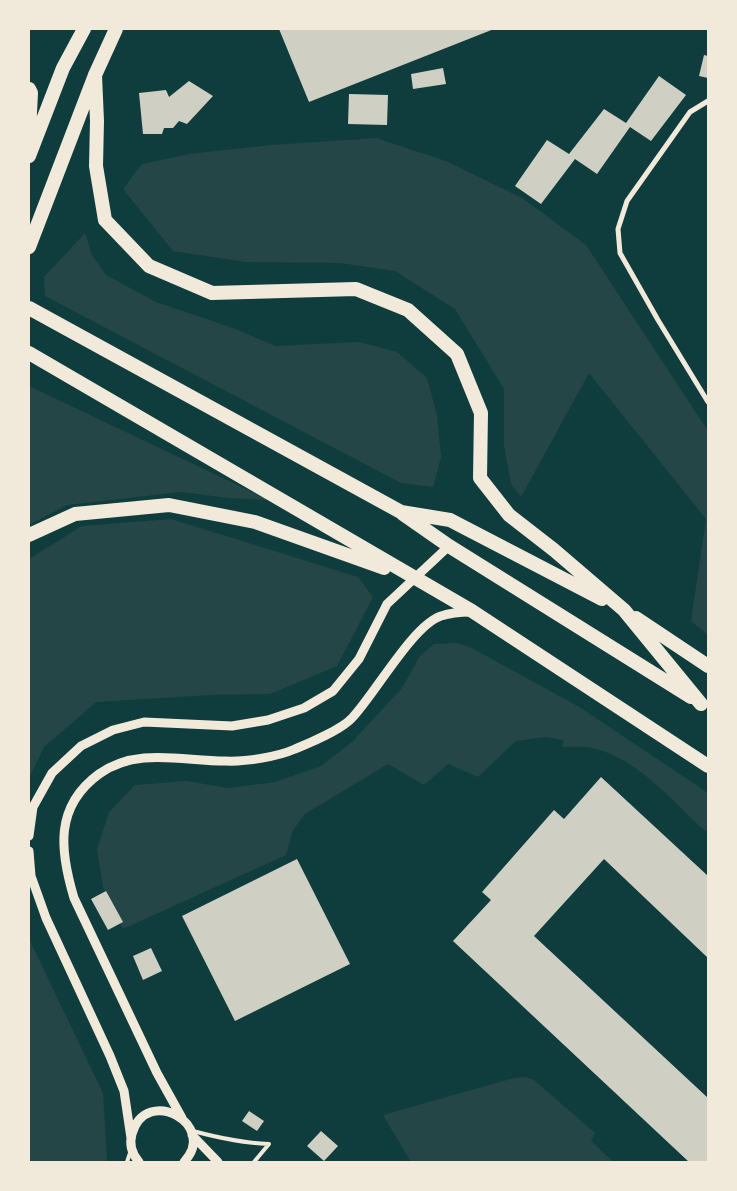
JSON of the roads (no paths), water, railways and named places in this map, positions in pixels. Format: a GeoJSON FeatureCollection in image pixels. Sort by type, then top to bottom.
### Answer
{"type":"FeatureCollection","features":[{"type":"Feature","properties":{"kind":"highway"},"geometry":{"type":"LineString","coordinates":[[29,156],[63,68],[84,29]]}},
{"type":"Feature","properties":{"kind":"highway"},"geometry":{"type":"LineString","coordinates":[[29,247],[95,75],[116,29]]}},
{"type":"Feature","properties":{"kind":"highway"},"geometry":{"type":"LineString","coordinates":[[95,75],[96,166],[105,220],[149,266],[212,293],[356,289],[408,310],[457,354],[480,413],[480,478],[509,515],[554,550],[624,610],[705,706]]}},
{"type":"Feature","properties":{"kind":"highway"},"geometry":{"type":"LineString","coordinates":[[29,88],[31,93],[29,133]]}},
{"type":"Feature","properties":{"kind":"highway"},"geometry":{"type":"LineString","coordinates":[[29,308],[401,512],[448,546],[705,706]]}},
{"type":"Feature","properties":{"kind":"highway"},"geometry":{"type":"LineString","coordinates":[[29,353],[63,371],[472,611],[708,766]]}},
{"type":"Feature","properties":{"kind":"highway"},"geometry":{"type":"LineString","coordinates":[[29,535],[75,514],[169,505],[255,522],[416,579]]}},
{"type":"Feature","properties":{"kind":"highway"},"geometry":{"type":"LineString","coordinates":[[401,512],[450,520],[624,610],[708,666]]}},
{"type":"Feature","properties":{"kind":"street"},"geometry":{"type":"LineString","coordinates":[[708,101],[690,112],[627,201],[618,229],[620,253],[708,402]]}},
{"type":"Feature","properties":{"kind":"street"},"geometry":{"type":"LineString","coordinates":[[29,836],[33,807],[52,773],[81,746],[114,730],[144,722],[232,726],[268,720],[304,708],[333,690],[359,659],[387,604],[416,579],[448,546]]}},
{"type":"Feature","properties":{"kind":"street"},"geometry":{"type":"LineString","coordinates":[[218,1162],[191,1133],[157,1073],[74,898],[65,869],[63,845],[66,818],[77,796],[99,775],[123,761],[152,756],[226,762],[258,758],[294,750],[330,732],[350,720],[423,627],[439,616],[472,611]]}},
{"type":"Feature","properties":{"kind":"street"},"geometry":{"type":"LineString","coordinates":[[29,851],[32,876],[46,918],[110,1056],[124,1091],[132,1148],[139,1162]]}},
{"type":"Feature","properties":{"kind":"street"},"geometry":{"type":"LineString","coordinates":[[131,1138],[138,1121],[146,1115],[164,1110],[182,1118]]}},
{"type":"Feature","properties":{"kind":"street"},"geometry":{"type":"LineString","coordinates":[[184,1162],[191,1153],[191,1133]]}},
{"type":"Feature","properties":{"kind":"lane"},"geometry":{"type":"LineString","coordinates":[[191,1133],[248,1143],[269,1144],[254,1162]]}},
{"type":"Feature","properties":{"kind":"lane"},"geometry":{"type":"LineString","coordinates":[[127,1162],[132,1148]]}}]}
